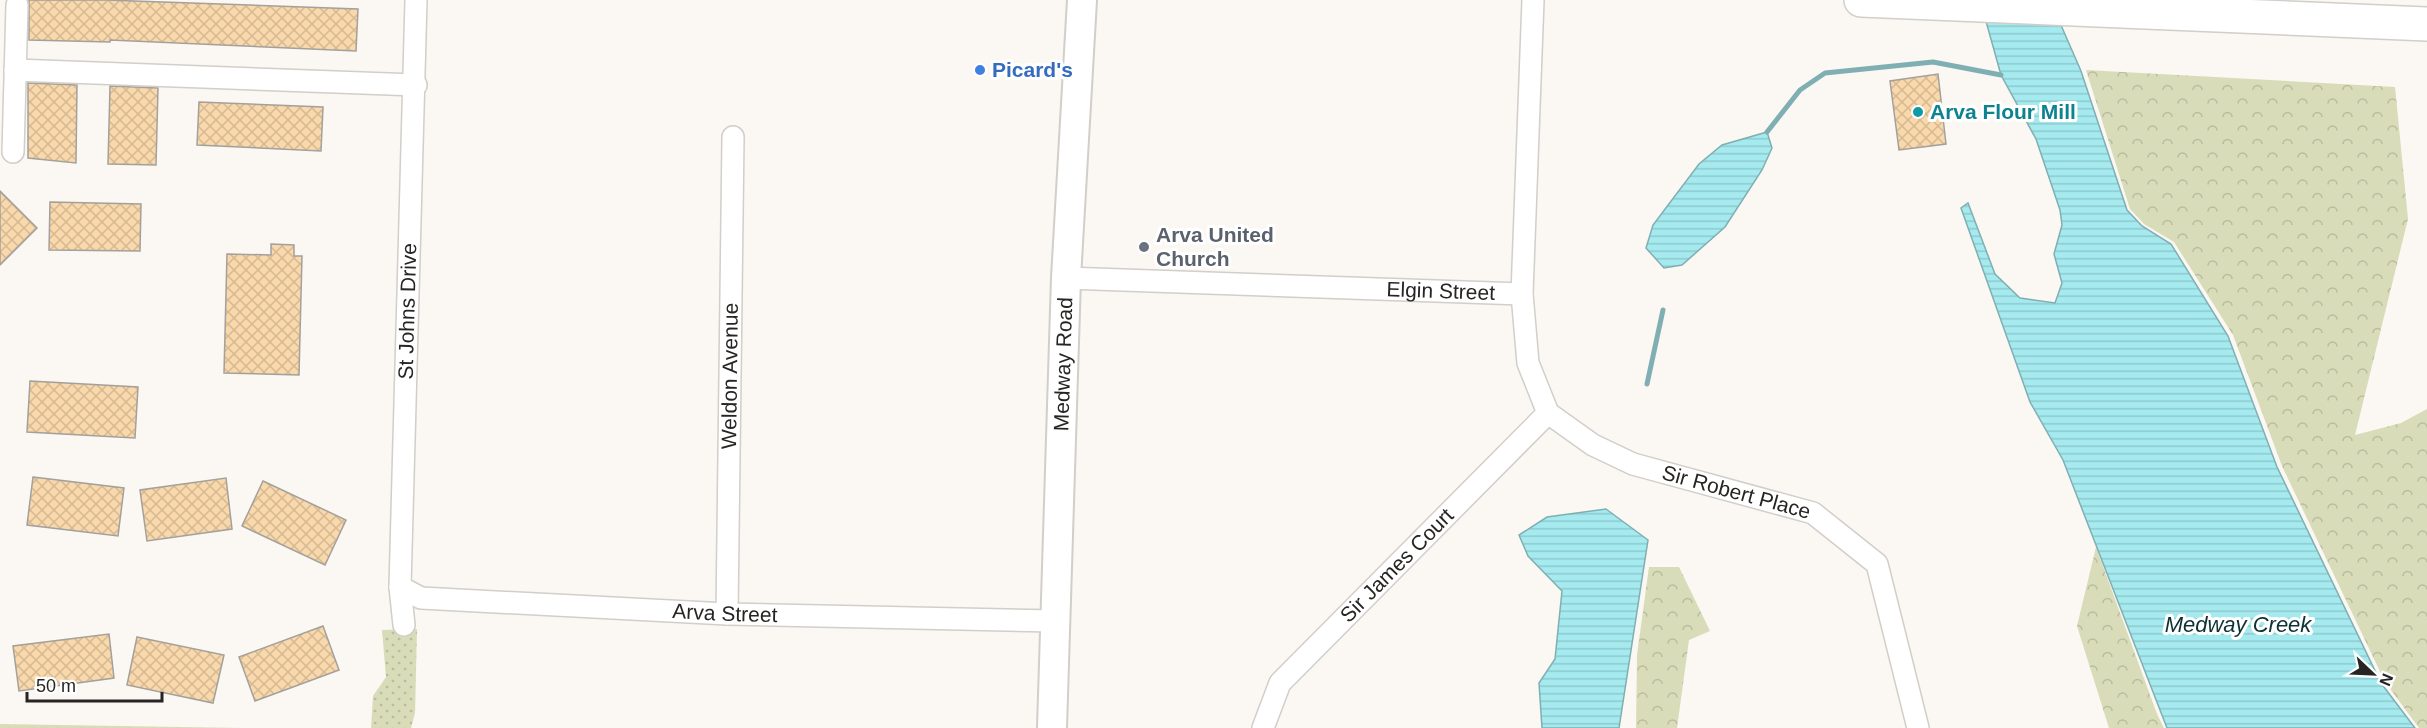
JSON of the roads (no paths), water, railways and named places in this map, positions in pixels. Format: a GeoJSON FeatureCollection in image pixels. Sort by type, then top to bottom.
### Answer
{"type":"FeatureCollection","features":[{"type":"Feature","properties":{"kind":"main road","name":"Medway Road"},"geometry":{"type":"LineString","coordinates":[[1052,728],[1066,278],[1082,0]]}},
{"type":"Feature","properties":{"kind":"main road"},"geometry":{"type":"LineString","coordinates":[[1861,0],[2427,24]]}},
{"type":"Feature","properties":{"kind":"street","name":"St Johns Drive"},"geometry":{"type":"LineString","coordinates":[[404,625],[400,587],[417,0]]}},
{"type":"Feature","properties":{"kind":"street","name":"Elgin Street"},"geometry":{"type":"LineString","coordinates":[[1066,278],[1522,294],[1533,0]]}},
{"type":"Feature","properties":{"kind":"street"},"geometry":{"type":"LineString","coordinates":[[13,152],[17,4]]}},
{"type":"Feature","properties":{"kind":"street"},"geometry":{"type":"LineString","coordinates":[[15,70],[416,85]]}},
{"type":"Feature","properties":{"kind":"street","name":"Weldon Avenue"},"geometry":{"type":"LineString","coordinates":[[727,614],[733,138]]}},
{"type":"Feature","properties":{"kind":"street"},"geometry":{"type":"LineString","coordinates":[[1522,294],[1528,363],[1548,413]]}},
{"type":"Feature","properties":{"kind":"street","name":"Sir James Court"},"geometry":{"type":"LineString","coordinates":[[1263,728],[1280,683],[1548,413]]}},
{"type":"Feature","properties":{"kind":"street","name":"Sir Robert Place"},"geometry":{"type":"LineString","coordinates":[[1548,413],[1593,445],[1633,464],[1813,513],[1877,564],[1918,728]]}},
{"type":"Feature","properties":{"kind":"street","name":"Arva Street"},"geometry":{"type":"LineString","coordinates":[[400,587],[421,598],[727,614],[1054,621]]}},
{"type":"Feature","properties":{"kind":"water","name":"Medway Creek"},"geometry":{"type":"Polygon","coordinates":[[[1980,0],[2050,0],[2081,71],[2127,210],[2142,226],[2171,244],[2228,336],[2277,467],[2381,683],[2415,728],[2167,728],[2063,460],[2030,402],[1961,208],[1968,203],[1995,274],[2020,298],[2055,303],[2062,283],[2054,254],[2062,225],[2060,210],[2036,139],[2001,75],[1980,0]]]}},
{"type":"Feature","properties":{"kind":"water"},"geometry":{"type":"Polygon","coordinates":[[[1767,132],[1772,148],[1762,170],[1725,227],[1682,265],[1664,268],[1646,248],[1653,225],[1699,164],[1722,145],[1767,132]]]}},
{"type":"Feature","properties":{"kind":"water"},"geometry":{"type":"Polygon","coordinates":[[[1606,509],[1648,540],[1619,728],[1542,728],[1539,683],[1555,659],[1562,591],[1528,556],[1519,535],[1547,517],[1606,509]]]}},
{"type":"Feature","properties":{"kind":"waterway"},"geometry":{"type":"LineString","coordinates":[[1767,132],[1800,90],[1825,73],[1933,62],[2001,75]]}},
{"type":"Feature","properties":{"kind":"waterway"},"geometry":{"type":"LineString","coordinates":[[1647,384],[1663,310]]}},
{"type":"Feature","properties":{"kind":"place","name":"Picard's"},"geometry":{"type":"Point","coordinates":[980,70]}},
{"type":"Feature","properties":{"kind":"place","name":"Arva Flour Mill"},"geometry":{"type":"Point","coordinates":[1918,112]}},
{"type":"Feature","properties":{"kind":"place","name":"Arva United Church"},"geometry":{"type":"Point","coordinates":[1144,247]}}]}
